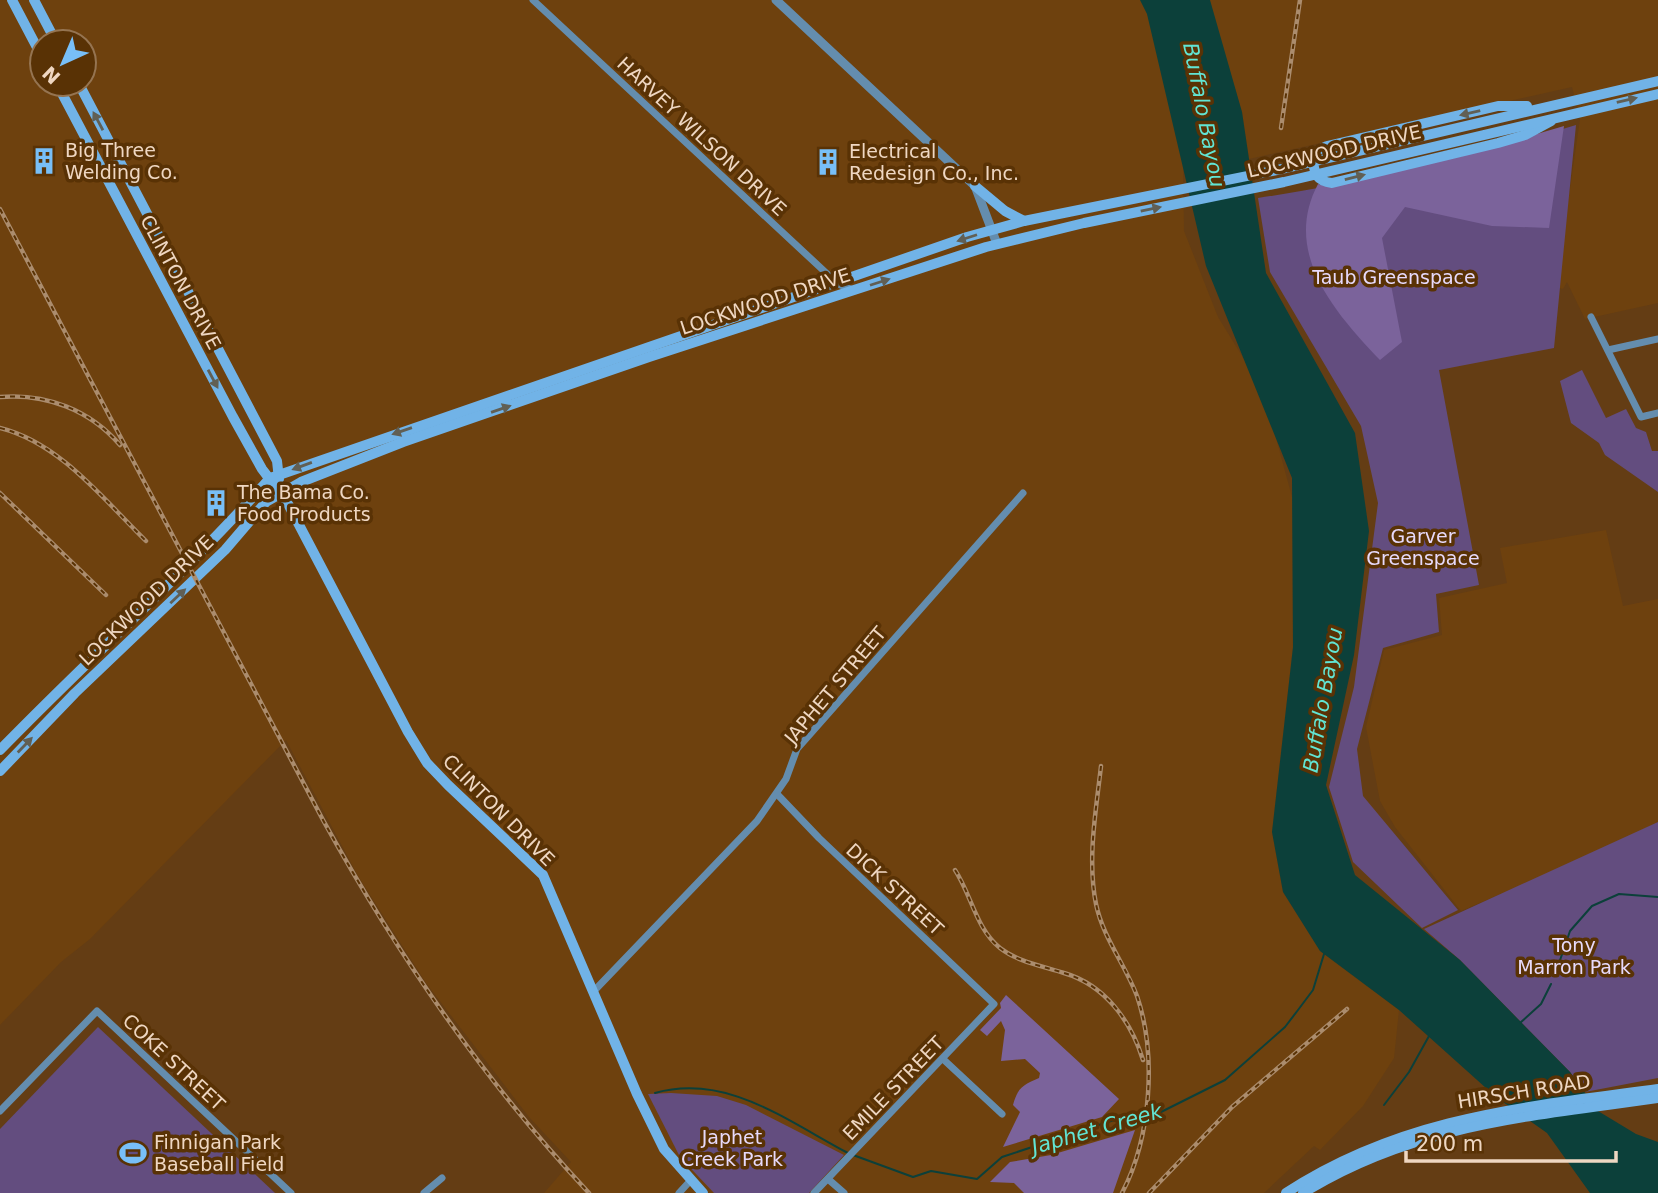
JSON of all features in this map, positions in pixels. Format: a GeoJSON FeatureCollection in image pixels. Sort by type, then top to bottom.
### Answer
{"type":"FeatureCollection","features":[{"type":"Feature","properties":{"kind":"main road"},"geometry":{"type":"LineString","coordinates":[[12,0],[28,30]]}},
{"type":"Feature","properties":{"kind":"main road"},"geometry":{"type":"LineString","coordinates":[[34,0],[49,28]]}},
{"type":"Feature","properties":{"kind":"main road"},"geometry":{"type":"LineString","coordinates":[[1653,82],[1654,94]]}},
{"type":"Feature","properties":{"kind":"main road","name":"LOCKWOOD DRIVE"},"geometry":{"type":"LineString","coordinates":[[673,345],[746,313],[1024,221],[1282,169],[1579,97],[1653,82]]}},
{"type":"Feature","properties":{"kind":"main road","name":"LOCKWOOD DRIVE"},"geometry":{"type":"LineString","coordinates":[[0,771],[75,693],[196,579],[266,502],[281,491],[379,452],[425,429],[673,345],[749,324],[997,244],[1084,223],[1284,182],[1654,94]]}},
{"type":"Feature","properties":{"kind":"main road"},"geometry":{"type":"LineString","coordinates":[[1579,97],[1582,110]]}},
{"type":"Feature","properties":{"kind":"main road","name":"CLINTON DRIVE"},"geometry":{"type":"LineString","coordinates":[[65,98],[233,417],[274,477],[427,763],[543,875],[664,1149],[703,1193]]}},
{"type":"Feature","properties":{"kind":"main road"},"geometry":{"type":"LineString","coordinates":[[67,102],[71,98]]}},
{"type":"Feature","properties":{"kind":"main road","name":"CLINTON DRIVE"},"geometry":{"type":"LineString","coordinates":[[86,98],[277,461],[274,477]]}},
{"type":"Feature","properties":{"kind":"main road"},"geometry":{"type":"LineString","coordinates":[[1538,107],[1498,106],[1327,146],[1316,151],[1312,158],[1316,176],[1324,182],[1332,183],[1498,143],[1525,135],[1568,113]]}},
{"type":"Feature","properties":{"kind":"main road"},"geometry":{"type":"LineString","coordinates":[[975,186],[1005,211],[1024,221]]}},
{"type":"Feature","properties":{"kind":"main road"},"geometry":{"type":"LineString","coordinates":[[146,253],[162,243]]}},
{"type":"Feature","properties":{"kind":"main road"},"geometry":{"type":"LineString","coordinates":[[746,313],[749,324]]}},
{"type":"Feature","properties":{"kind":"main road","name":"LOCKWOOD DRIVE"},"geometry":{"type":"LineString","coordinates":[[0,750],[65,682],[214,540],[274,477],[374,440],[425,429]]}},
{"type":"Feature","properties":{"kind":"main road"},"geometry":{"type":"LineString","coordinates":[[374,440],[379,452]]}},
{"type":"Feature","properties":{"kind":"main road","name":"HIRSCH ROAD"},"geometry":{"type":"LineString","coordinates":[[1286,1193],[1359,1151],[1481,1114],[1658,1089]]}},
{"type":"Feature","properties":{"kind":"main road","name":"HIRSCH ROAD"},"geometry":{"type":"LineString","coordinates":[[1303,1193],[1373,1156],[1432,1130],[1658,1098]]}},
{"type":"Feature","properties":{"kind":"street","name":"HARVEY WILSON DRIVE"},"geometry":{"type":"LineString","coordinates":[[533,0],[838,284],[853,290]]}},
{"type":"Feature","properties":{"kind":"street"},"geometry":{"type":"LineString","coordinates":[[776,0],[975,186],[997,244]]}},
{"type":"Feature","properties":{"kind":"street"},"geometry":{"type":"LineString","coordinates":[[1591,317],[1641,417],[1658,413]]}},
{"type":"Feature","properties":{"kind":"street"},"geometry":{"type":"LineString","coordinates":[[1608,350],[1658,339]]}},
{"type":"Feature","properties":{"kind":"street","name":"JAPHET STREET"},"geometry":{"type":"LineString","coordinates":[[593,992],[757,821],[792,768],[797,749],[1023,493]]}},
{"type":"Feature","properties":{"kind":"street","name":"DICK STREET"},"geometry":{"type":"LineString","coordinates":[[777,794],[819,838],[994,1004]]}},
{"type":"Feature","properties":{"kind":"street","name":"EMILE STREET"},"geometry":{"type":"LineString","coordinates":[[814,1193],[994,1004]]}},
{"type":"Feature","properties":{"kind":"street","name":"COKE STREET"},"geometry":{"type":"LineString","coordinates":[[0,1111],[97,1011],[291,1193]]}},
{"type":"Feature","properties":{"kind":"street"},"geometry":{"type":"LineString","coordinates":[[943,1059],[1002,1114]]}},
{"type":"Feature","properties":{"kind":"street"},"geometry":{"type":"LineString","coordinates":[[830,1177],[844,1193]]}},
{"type":"Feature","properties":{"kind":"street"},"geometry":{"type":"LineString","coordinates":[[424,1193],[442,1178]]}},
{"type":"Feature","properties":{"kind":"street"},"geometry":{"type":"LineString","coordinates":[[679,1193],[690,1181]]}},
{"type":"Feature","properties":{"kind":"shaded area"},"geometry":{"type":"Polygon","coordinates":[[[0,0],[1141,0],[1161,39],[1183,160],[1184,231],[1218,317],[1263,390],[1292,497],[1293,647],[1272,832],[1283,892],[1320,951],[1399,1010],[1394,1058],[1363,1106],[1320,1150],[1314,1146],[1264,1193],[544,1193],[571,1162],[529,1117],[426,983],[358,876],[286,740],[90,939],[61,962],[0,1025],[0,0]]]}},
{"type":"Feature","properties":{"kind":"shaded area"},"geometry":{"type":"Polygon","coordinates":[[[1207,0],[1658,0],[1658,303],[1585,319],[1567,282],[1563,289],[1556,287],[1580,119],[1572,87],[1249,159],[1242,112],[1207,0]]]}},
{"type":"Feature","properties":{"kind":"shaded area"},"geometry":{"type":"Polygon","coordinates":[[[1564,126],[1549,228],[1492,226],[1405,207],[1382,238],[1402,342],[1380,360],[1346,322],[1318,280],[1306,233],[1308,209],[1318,184],[1330,187],[1462,156],[1564,126]]]}},
{"type":"Feature","properties":{"kind":"shaded area"},"geometry":{"type":"Polygon","coordinates":[[[1606,530],[1623,606],[1658,599],[1658,822],[1599,852],[1461,911],[1395,827],[1380,801],[1366,727],[1384,650],[1442,635],[1439,598],[1507,583],[1500,548],[1606,530]]]}},
{"type":"Feature","properties":{"kind":"shaded area"},"geometry":{"type":"Polygon","coordinates":[[[1006,995],[1119,1099],[1102,1117],[1003,1147],[1020,1112],[1013,1105],[1019,1090],[1039,1078],[1040,1073],[1025,1059],[1001,1061],[1005,1030],[1001,1021],[987,1036],[980,1030],[1001,1008],[1000,1003],[1006,995]]]}},
{"type":"Feature","properties":{"kind":"shaded area"},"geometry":{"type":"Polygon","coordinates":[[[1135,1130],[1113,1193],[1024,1193],[1014,1183],[990,1182],[1010,1162],[1051,1155],[1135,1130]]]}},
{"type":"Feature","properties":{"kind":"green space","name":"Taub Greenspace"},"geometry":{"type":"Polygon","coordinates":[[[1576,125],[1554,348],[1439,370],[1479,585],[1436,594],[1439,632],[1383,648],[1357,749],[1363,796],[1458,910],[1422,928],[1353,862],[1329,787],[1354,687],[1378,503],[1361,426],[1270,272],[1258,198],[1418,168],[1576,125]]]}},
{"type":"Feature","properties":{"kind":"green space"},"geometry":{"type":"Polygon","coordinates":[[[1582,370],[1606,418],[1626,409],[1636,428],[1646,432],[1652,451],[1658,451],[1658,492],[1605,455],[1599,443],[1571,423],[1560,381],[1582,370]]]}},
{"type":"Feature","properties":{"kind":"green space","name":"Tony Marron Park"},"geometry":{"type":"Polygon","coordinates":[[[1658,822],[1658,1078],[1585,1092],[1570,1072],[1460,960],[1424,929],[1658,822]]]}},
{"type":"Feature","properties":{"kind":"green space"},"geometry":{"type":"Polygon","coordinates":[[[98,1027],[275,1193],[0,1193],[0,1129],[98,1027]]]}},
{"type":"Feature","properties":{"kind":"green space","name":"Japhet Creek Park"},"geometry":{"type":"Polygon","coordinates":[[[648,1094],[717,1096],[746,1105],[844,1155],[809,1193],[714,1193],[680,1157],[648,1094]]]}},
{"type":"Feature","properties":{"kind":"water","name":"Buffalo Bayou"},"geometry":{"type":"Polygon","coordinates":[[[1140,0],[1210,0],[1242,112],[1266,273],[1355,433],[1369,531],[1354,655],[1326,785],[1355,875],[1460,960],[1570,1072],[1598,1111],[1636,1134],[1658,1142],[1658,1193],[1590,1193],[1547,1133],[1496,1097],[1399,1010],[1320,951],[1283,892],[1272,832],[1293,647],[1292,478],[1206,266],[1147,14],[1140,0]]]}},
{"type":"Feature","properties":{"kind":"waterway"},"geometry":{"type":"LineString","coordinates":[[1557,969],[1570,931],[1592,906],[1619,894],[1658,897]]}},
{"type":"Feature","properties":{"kind":"waterway","name":"Japhet Creek"},"geometry":{"type":"LineString","coordinates":[[853,1155],[913,1177],[931,1171],[977,1179],[1002,1157],[1117,1119],[1151,1117],[1225,1080],[1285,1027],[1313,990],[1324,954]]}},
{"type":"Feature","properties":{"kind":"waterway"},"geometry":{"type":"LineString","coordinates":[[1520,1023],[1541,1004],[1551,984]]}},
{"type":"Feature","properties":{"kind":"waterway"},"geometry":{"type":"LineString","coordinates":[[1384,1105],[1409,1072],[1429,1036]]}},
{"type":"Feature","properties":{"kind":"waterway","name":"Japhet Creek"},"geometry":{"type":"LineString","coordinates":[[655,1093],[707,1089],[732,1095],[779,1115],[848,1153]]}},
{"type":"Feature","properties":{"kind":"railway"},"geometry":{"type":"LineString","coordinates":[[1281,128],[1300,0]]}},
{"type":"Feature","properties":{"kind":"railway"},"geometry":{"type":"LineString","coordinates":[[0,209],[351,870],[444,1015],[514,1106],[589,1193]]}},
{"type":"Feature","properties":{"kind":"railway"},"geometry":{"type":"LineString","coordinates":[[0,397],[34,398],[66,406],[95,422],[120,445]]}},
{"type":"Feature","properties":{"kind":"railway"},"geometry":{"type":"LineString","coordinates":[[0,428],[22,435],[61,459],[146,541]]}},
{"type":"Feature","properties":{"kind":"railway"},"geometry":{"type":"LineString","coordinates":[[0,493],[106,595]]}},
{"type":"Feature","properties":{"kind":"railway"},"geometry":{"type":"LineString","coordinates":[[1101,766],[1092,852],[1093,887],[1099,916],[1137,996],[1143,1019],[1149,1070],[1145,1122],[1132,1171],[1122,1193]]}},
{"type":"Feature","properties":{"kind":"railway"},"geometry":{"type":"LineString","coordinates":[[955,870],[979,921],[992,940],[1015,957],[1064,973],[1092,986],[1124,1018],[1143,1060]]}},
{"type":"Feature","properties":{"kind":"railway"},"geometry":{"type":"LineString","coordinates":[[1149,1193],[1232,1107],[1347,1009]]}},
{"type":"Feature","properties":{"kind":"place","name":"Big Three Welding Co."},"geometry":{"type":"Point","coordinates":[44,161]}},
{"type":"Feature","properties":{"kind":"place","name":"Electrical Redesign Co., Inc."},"geometry":{"type":"Point","coordinates":[828,162]}},
{"type":"Feature","properties":{"kind":"place","name":"The Bama Co. Food Products"},"geometry":{"type":"Point","coordinates":[216,503]}},
{"type":"Feature","properties":{"kind":"place","name":"Finnigan Park Baseball Field"},"geometry":{"type":"Point","coordinates":[133,1153]}},
{"type":"Feature","properties":{"kind":"park label","name":"Garver Greenspace"},"geometry":{"type":"Point","coordinates":[1423,547]}}]}
